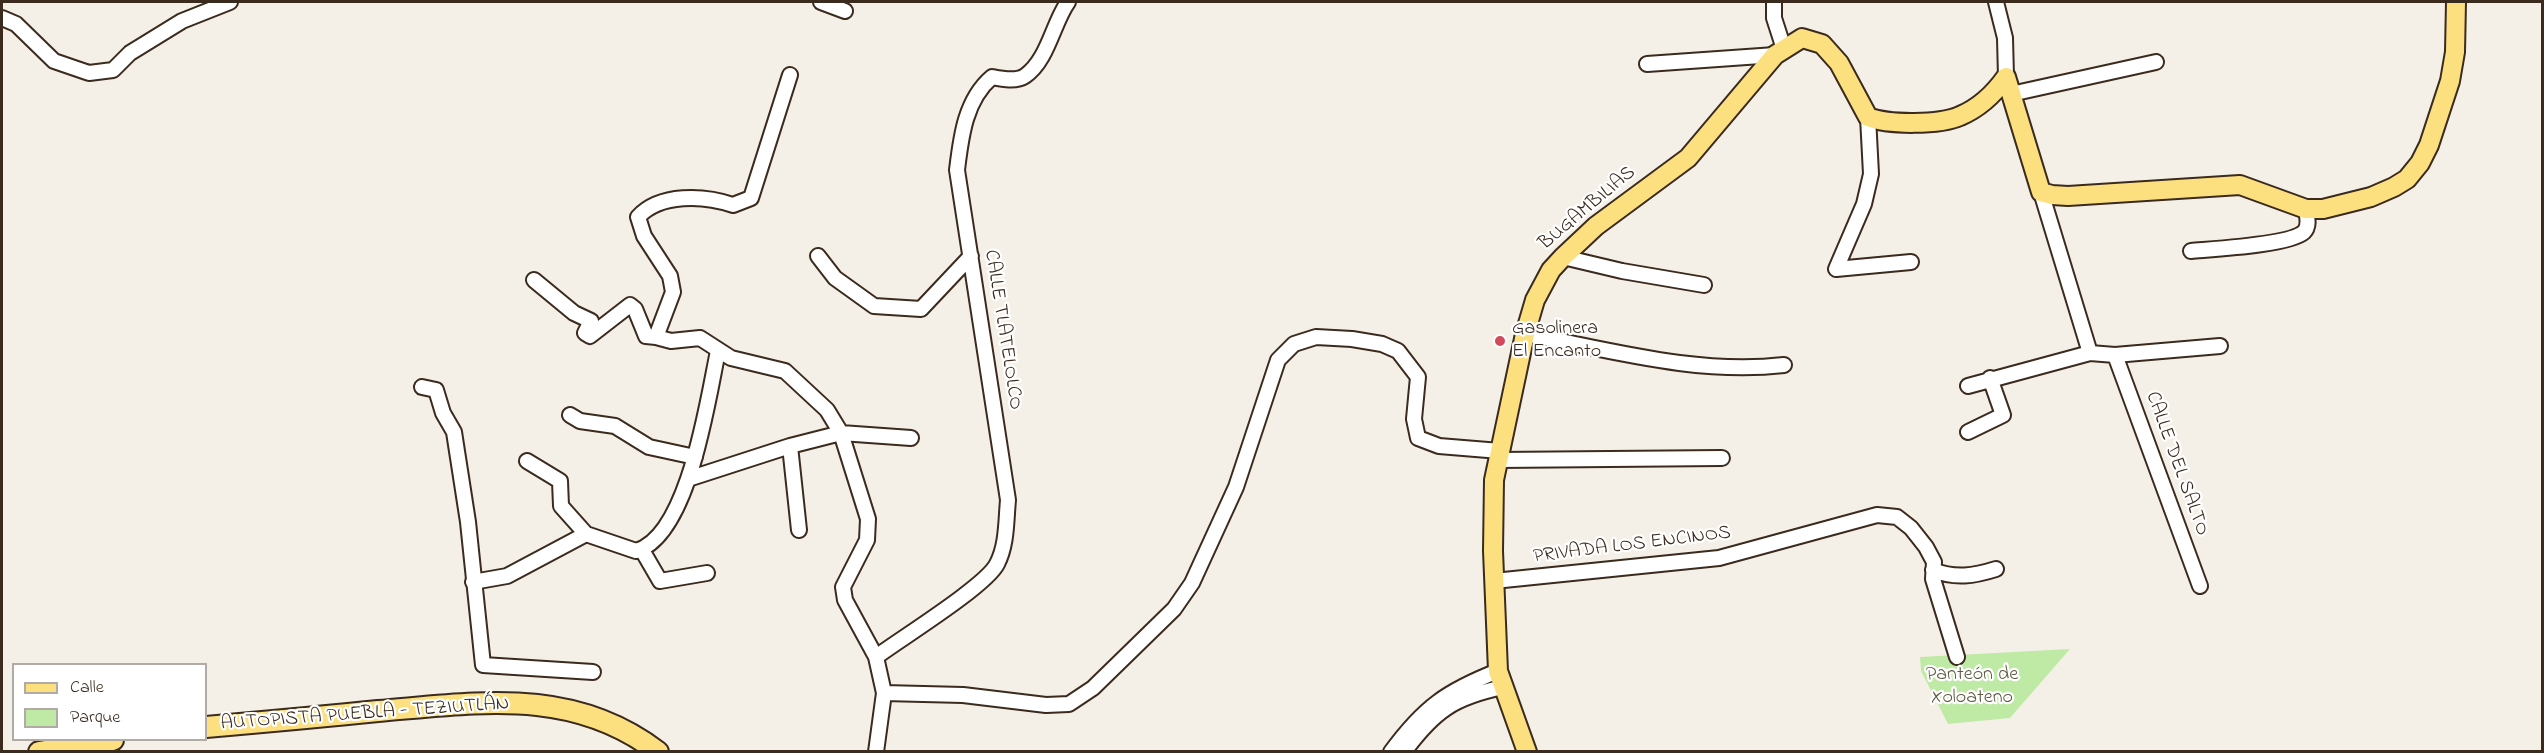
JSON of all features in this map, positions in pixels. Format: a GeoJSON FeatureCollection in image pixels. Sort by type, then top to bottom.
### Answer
{"type":"FeatureCollection","features":[{"type":"Feature","properties":{"kind":"highway","name":"AUTOPISTA PUEBLA - TEZIUTLÁN"},"geometry":{"type":"LineString","coordinates":[[207,727],[497,701],[562,708],[604,720],[643,740],[657,751]]}},
{"type":"Feature","properties":{"kind":"highway"},"geometry":{"type":"LineString","coordinates":[[39,752],[107,741]]}},
{"type":"Feature","properties":{"kind":"main road"},"geometry":{"type":"LineString","coordinates":[[1868,117],[1878,121],[1911,123],[1959,117],[2008,86],[2041,192],[2068,196],[2240,185],[2306,209],[2323,209],[2371,197],[2394,187],[2407,179],[2420,163],[2429,145],[2450,81],[2455,52],[2456,2]]}},
{"type":"Feature","properties":{"kind":"main road","name":"BUGAMBILIAS"},"geometry":{"type":"LineString","coordinates":[[1527,752],[1501,679],[1494,582],[1494,480],[1525,334],[1540,290],[1551,270],[1563,257],[1596,226],[1688,158],[1780,52],[1802,38],[1822,44],[1839,63],[1868,117]]}},
{"type":"Feature","properties":{"kind":"street"},"geometry":{"type":"LineString","coordinates":[[2,18],[16,24],[54,61],[89,72],[113,70],[130,52],[182,21],[230,2]]}},
{"type":"Feature","properties":{"kind":"street"},"geometry":{"type":"LineString","coordinates":[[821,2],[845,11]]}},
{"type":"Feature","properties":{"kind":"street","name":"CALLE TLATELOLCO"},"geometry":{"type":"LineString","coordinates":[[876,657],[976,585],[997,566],[1005,541],[1008,500],[957,170],[963,124],[981,87],[992,77],[1012,80],[1025,76],[1040,57],[1068,2]]}},
{"type":"Feature","properties":{"kind":"street"},"geometry":{"type":"LineString","coordinates":[[1647,64],[1780,52],[1774,18],[1774,2]]}},
{"type":"Feature","properties":{"kind":"street"},"geometry":{"type":"LineString","coordinates":[[1996,2],[2005,38],[2008,86],[2156,62]]}},
{"type":"Feature","properties":{"kind":"street"},"geometry":{"type":"LineString","coordinates":[[656,337],[673,292],[670,276],[644,236],[638,216],[649,205],[676,199],[715,198],[733,205],[751,198],[790,75]]}},
{"type":"Feature","properties":{"kind":"street"},"geometry":{"type":"LineString","coordinates":[[1868,117],[1871,174],[1864,204],[1836,269],[1911,262]]}},
{"type":"Feature","properties":{"kind":"street"},"geometry":{"type":"LineString","coordinates":[[2041,192],[2090,353]]}},
{"type":"Feature","properties":{"kind":"street"},"geometry":{"type":"LineString","coordinates":[[2191,251],[2284,240],[2304,232],[2308,225],[2306,209]]}},
{"type":"Feature","properties":{"kind":"street"},"geometry":{"type":"LineString","coordinates":[[818,256],[835,278],[874,306],[921,309],[971,256]]}},
{"type":"Feature","properties":{"kind":"street"},"geometry":{"type":"LineString","coordinates":[[1563,257],[1622,271],[1704,285]]}},
{"type":"Feature","properties":{"kind":"street"},"geometry":{"type":"LineString","coordinates":[[534,280],[574,313],[591,321],[585,333],[590,336],[630,305],[635,309],[646,336],[671,341],[700,338],[731,358],[786,371],[827,410],[841,433],[868,519],[867,540],[843,587],[845,600],[876,657],[884,693],[876,752]]}},
{"type":"Feature","properties":{"kind":"street"},"geometry":{"type":"LineString","coordinates":[[1525,334],[1688,365],[1752,369],[1784,365]]}},
{"type":"Feature","properties":{"kind":"street"},"geometry":{"type":"LineString","coordinates":[[884,693],[963,696],[1046,705],[1069,704],[1093,688],[1174,609],[1192,583],[1236,487],[1278,360],[1294,344],[1316,337],[1372,342],[1398,351],[1418,377],[1414,419],[1418,438],[1439,446],[1499,456],[1722,458]]}},
{"type":"Feature","properties":{"kind":"street"},"geometry":{"type":"LineString","coordinates":[[1968,386],[1990,378],[2090,353],[2115,355],[2220,346]]}},
{"type":"Feature","properties":{"kind":"street"},"geometry":{"type":"LineString","coordinates":[[527,461],[560,481],[561,506],[586,534],[636,551],[642,550],[662,534],[688,479],[704,428],[718,351]]}},
{"type":"Feature","properties":{"kind":"street","name":"CALLE DEL SALTO"},"geometry":{"type":"LineString","coordinates":[[2115,355],[2200,586]]}},
{"type":"Feature","properties":{"kind":"street"},"geometry":{"type":"LineString","coordinates":[[1968,432],[2003,415],[1990,378]]}},
{"type":"Feature","properties":{"kind":"street"},"geometry":{"type":"LineString","coordinates":[[422,387],[436,390],[443,413],[454,432],[483,665],[593,672]]}},
{"type":"Feature","properties":{"kind":"street"},"geometry":{"type":"LineString","coordinates":[[570,415],[580,421],[615,426],[649,447],[695,457]]}},
{"type":"Feature","properties":{"kind":"street"},"geometry":{"type":"LineString","coordinates":[[688,479],[790,446],[841,433],[911,438]]}},
{"type":"Feature","properties":{"kind":"street"},"geometry":{"type":"LineString","coordinates":[[790,446],[799,530]]}},
{"type":"Feature","properties":{"kind":"street","name":"PRIVADA LOS ENCINOS"},"geometry":{"type":"LineString","coordinates":[[1494,582],[1719,558],[1877,515],[1897,517],[1911,528],[1934,562],[1933,570]]}},
{"type":"Feature","properties":{"kind":"street"},"geometry":{"type":"LineString","coordinates":[[473,582],[507,576],[586,534]]}},
{"type":"Feature","properties":{"kind":"street"},"geometry":{"type":"LineString","coordinates":[[642,550],[660,581],[707,573]]}},
{"type":"Feature","properties":{"kind":"street"},"geometry":{"type":"LineString","coordinates":[[1957,657],[1933,579],[1933,570],[1944,575],[1972,577],[1996,569]]}},
{"type":"Feature","properties":{"kind":"street"},"geometry":{"type":"LineString","coordinates":[[1390,752],[1408,728],[1432,704],[1465,684],[1501,679]]}},
{"type":"Feature","properties":{"kind":"street"},"geometry":{"type":"LineString","coordinates":[[1404,752],[1439,713],[1501,679]]}},
{"type":"Feature","properties":{"kind":"green space","name":"Panteón de Xoloateno"},"geometry":{"type":"Polygon","coordinates":[[[2070,649],[2010,718],[1948,724],[1921,671],[1920,657],[2070,649]]]}},
{"type":"Feature","properties":{"kind":"place","name":"Gasolinera El Encanto"},"geometry":{"type":"Point","coordinates":[1500,341]}}]}
